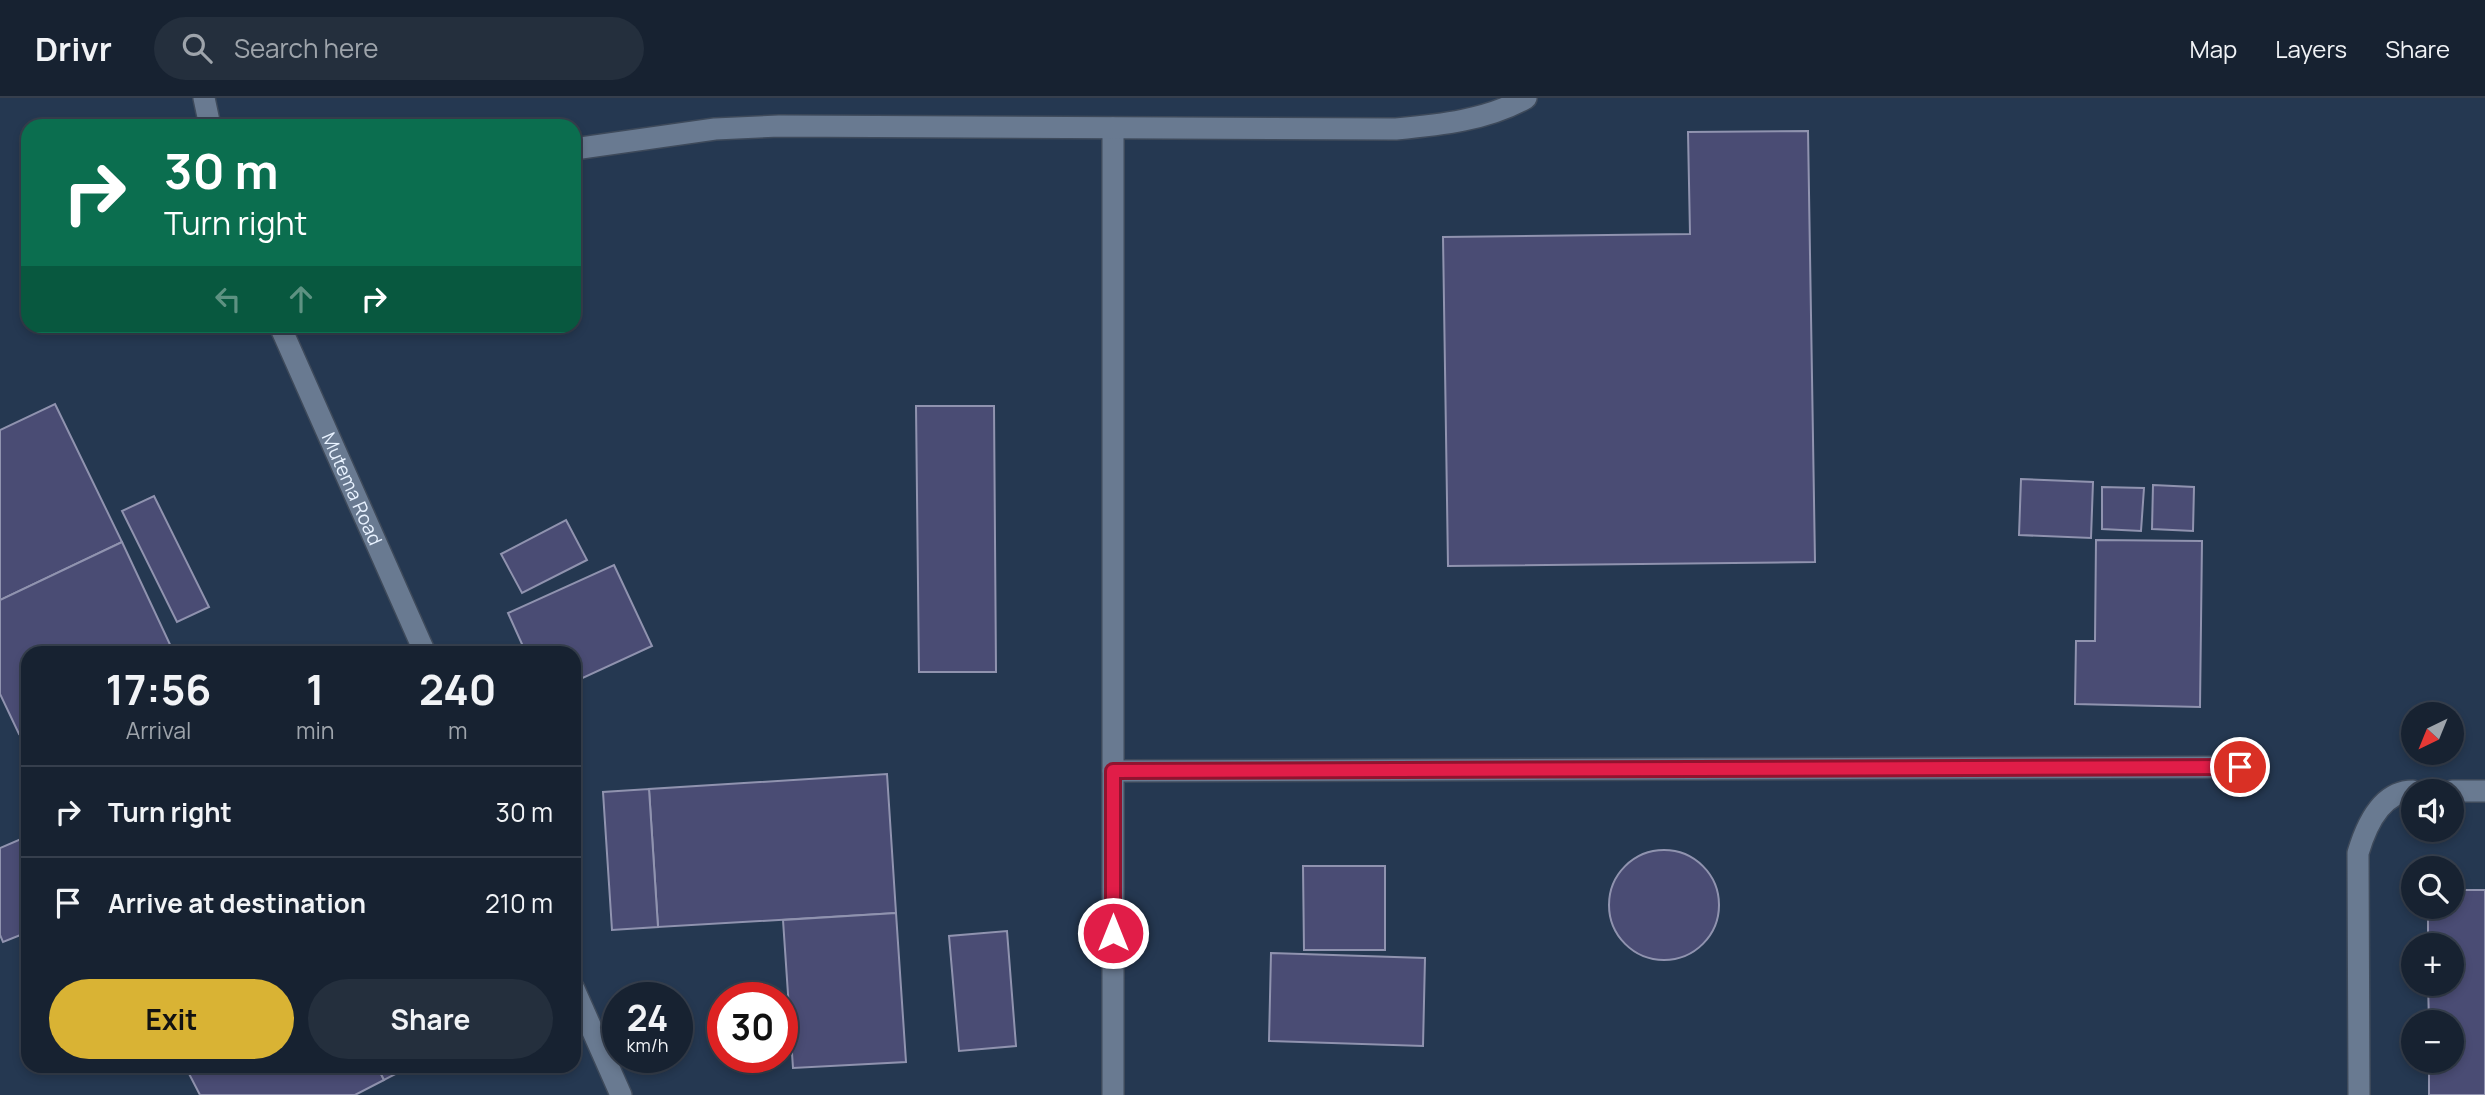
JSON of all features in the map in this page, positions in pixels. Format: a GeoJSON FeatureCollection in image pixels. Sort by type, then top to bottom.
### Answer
{"type":"FeatureCollection","features":[{"type":"Feature","properties":{"kind":"street"},"geometry":{"type":"LineString","coordinates":[[204,98],[208,119]]}},
{"type":"Feature","properties":{"kind":"street"},"geometry":{"type":"LineString","coordinates":[[581,148],[701,130],[779,126],[1396,129],[1450,124],[1514,105],[1526,98]]}},
{"type":"Feature","properties":{"kind":"street"},"geometry":{"type":"LineString","coordinates":[[1113,128],[1113,1095]]}},
{"type":"Feature","properties":{"kind":"street","name":"Mutema Road"},"geometry":{"type":"LineString","coordinates":[[283,333],[422,646]]}},
{"type":"Feature","properties":{"kind":"street"},"geometry":{"type":"LineString","coordinates":[[1113,771],[2240,767]]}},
{"type":"Feature","properties":{"kind":"street"},"geometry":{"type":"LineString","coordinates":[[2464,791],[2485,791]]}},
{"type":"Feature","properties":{"kind":"street"},"geometry":{"type":"LineString","coordinates":[[2359,1095],[2358,853],[2363,834],[2384,803],[2401,792]]}},
{"type":"Feature","properties":{"kind":"street"},"geometry":{"type":"LineString","coordinates":[[581,1005],[621,1095]]}},
{"type":"Feature","properties":{"kind":"shaded area"},"geometry":{"type":"Polygon","coordinates":[[[0,98],[2485,98],[2485,1095],[0,1095],[0,98]]]}},
{"type":"Feature","properties":{"kind":"building"},"geometry":{"type":"Polygon","coordinates":[[[1808,131],[1815,562],[1448,566],[1443,237],[1690,234],[1688,132],[1808,131]]]}},
{"type":"Feature","properties":{"kind":"building"},"geometry":{"type":"Polygon","coordinates":[[[55,404],[122,542],[0,600],[0,430],[55,404]]]}},
{"type":"Feature","properties":{"kind":"building"},"geometry":{"type":"Polygon","coordinates":[[[916,406],[994,406],[996,672],[919,672],[916,406]]]}},
{"type":"Feature","properties":{"kind":"building"},"geometry":{"type":"Polygon","coordinates":[[[2021,479],[2093,482],[2091,538],[2019,535],[2021,479]]]}},
{"type":"Feature","properties":{"kind":"building"},"geometry":{"type":"Polygon","coordinates":[[[2153,485],[2194,487],[2193,531],[2152,529],[2153,485]]]}},
{"type":"Feature","properties":{"kind":"building"},"geometry":{"type":"Polygon","coordinates":[[[2102,487],[2144,488],[2141,531],[2102,529],[2102,487]]]}},
{"type":"Feature","properties":{"kind":"building"},"geometry":{"type":"Polygon","coordinates":[[[154,496],[209,607],[177,622],[122,511],[154,496]]]}},
{"type":"Feature","properties":{"kind":"building"},"geometry":{"type":"Polygon","coordinates":[[[566,520],[587,560],[522,593],[501,554],[566,520]]]}},
{"type":"Feature","properties":{"kind":"building"},"geometry":{"type":"Polygon","coordinates":[[[2096,540],[2202,541],[2200,707],[2075,704],[2076,641],[2095,641],[2096,540]]]}},
{"type":"Feature","properties":{"kind":"building"},"geometry":{"type":"Polygon","coordinates":[[[122,542],[171,646],[21,646],[19,734],[0,694],[0,600],[122,542]]]}},
{"type":"Feature","properties":{"kind":"building"},"geometry":{"type":"Polygon","coordinates":[[[614,565],[652,646],[581,679],[581,646],[523,646],[508,613],[614,565]]]}},
{"type":"Feature","properties":{"kind":"building"},"geometry":{"type":"Polygon","coordinates":[[[887,774],[896,913],[658,927],[649,789],[887,774]]]}},
{"type":"Feature","properties":{"kind":"building"},"geometry":{"type":"Polygon","coordinates":[[[649,789],[658,927],[612,930],[603,792],[649,789]]]}},
{"type":"Feature","properties":{"kind":"building"},"geometry":{"type":"Polygon","coordinates":[[[21,839],[21,935],[3,942],[0,935],[0,848],[21,839]]]}},
{"type":"Feature","properties":{"kind":"building"},"geometry":{"type":"Polygon","coordinates":[[[1664,850],[1685,854],[1703,866],[1715,884],[1719,905],[1715,926],[1703,944],[1685,956],[1664,960],[1643,956],[1625,944],[1613,926],[1609,905],[1613,884],[1625,866],[1643,854],[1664,850]]]}},
{"type":"Feature","properties":{"kind":"building"},"geometry":{"type":"Polygon","coordinates":[[[1303,866],[1385,866],[1385,950],[1304,950],[1303,866]]]}},
{"type":"Feature","properties":{"kind":"building"},"geometry":{"type":"Polygon","coordinates":[[[2464,890],[2485,890],[2485,1095],[2429,1095],[2429,1073],[2464,1073],[2464,1010],[2429,1010],[2428,996],[2464,996],[2464,933],[2428,933],[2428,919],[2464,919],[2464,890]]]}},
{"type":"Feature","properties":{"kind":"building"},"geometry":{"type":"Polygon","coordinates":[[[896,913],[906,1062],[798,1068],[798,982],[787,982],[783,920],[896,913]]]}},
{"type":"Feature","properties":{"kind":"building"},"geometry":{"type":"Polygon","coordinates":[[[1007,931],[1016,1046],[959,1051],[949,936],[1007,931]]]}},
{"type":"Feature","properties":{"kind":"building"},"geometry":{"type":"Polygon","coordinates":[[[1271,953],[1425,958],[1423,1046],[1269,1041],[1271,953]]]}},
{"type":"Feature","properties":{"kind":"building"},"geometry":{"type":"Polygon","coordinates":[[[189,1073],[380,1073],[384,1080],[355,1095],[200,1095],[189,1073]]]}},
{"type":"Feature","properties":{"kind":"building"},"geometry":{"type":"Polygon","coordinates":[[[380,1073],[398,1073],[384,1080],[380,1073]]]}},
{"type":"Feature","properties":{"kind":"route"},"geometry":{"type":"LineString","coordinates":[[1113,933],[1113,771],[2240,767]]}}]}
